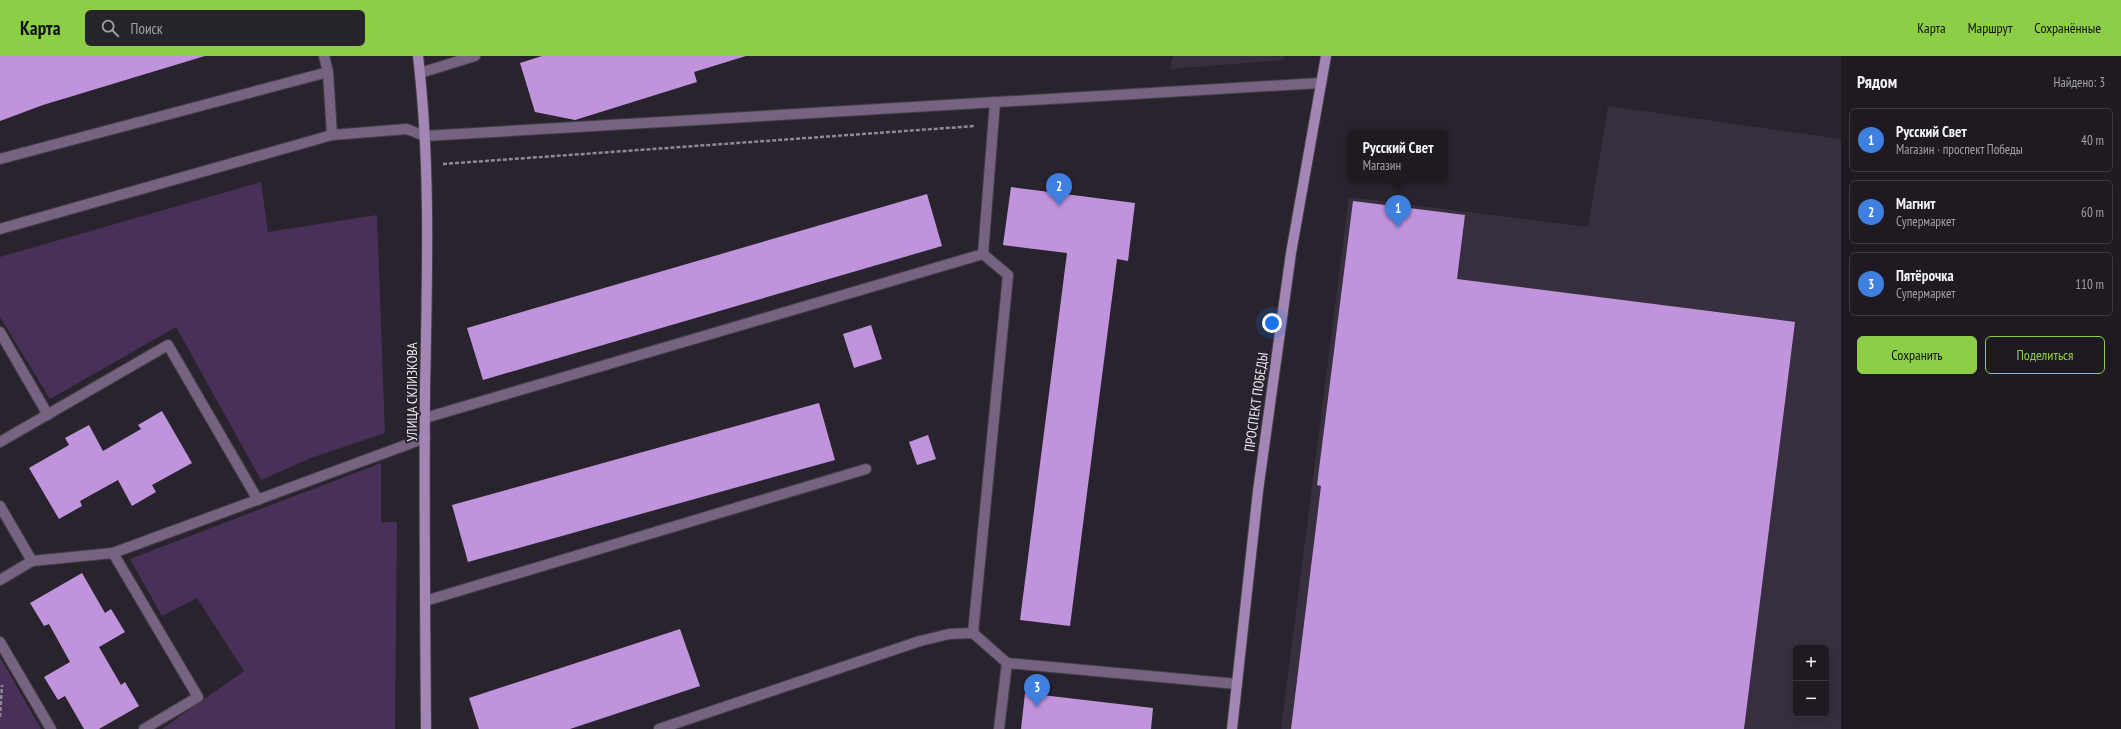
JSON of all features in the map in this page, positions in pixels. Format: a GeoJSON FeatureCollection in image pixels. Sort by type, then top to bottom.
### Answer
{"type":"FeatureCollection","features":[{"type":"Feature","properties":{"kind":"street"},"geometry":{"type":"LineString","coordinates":[[324,56],[328,72],[332,134]]}},
{"type":"Feature","properties":{"kind":"street","name":"УЛИЦА СКЛИЗКОВА"},"geometry":{"type":"LineString","coordinates":[[418,56],[424,136],[427,236],[425,418],[426,729]]}},
{"type":"Feature","properties":{"kind":"street"},"geometry":{"type":"LineString","coordinates":[[420,73],[475,56]]}},
{"type":"Feature","properties":{"kind":"street","name":"ПРОСПЕКТ ПОБЕДЫ"},"geometry":{"type":"LineString","coordinates":[[1232,729],[1258,491],[1286,285],[1320,83],[1326,56]]}},
{"type":"Feature","properties":{"kind":"street"},"geometry":{"type":"LineString","coordinates":[[0,159],[328,72]]}},
{"type":"Feature","properties":{"kind":"street"},"geometry":{"type":"LineString","coordinates":[[0,229],[332,134],[407,128],[424,136],[1320,83]]}},
{"type":"Feature","properties":{"kind":"street"},"geometry":{"type":"LineString","coordinates":[[983,254],[995,102]]}},
{"type":"Feature","properties":{"kind":"street"},"geometry":{"type":"LineString","coordinates":[[425,418],[983,254]]}},
{"type":"Feature","properties":{"kind":"street"},"geometry":{"type":"LineString","coordinates":[[973,633],[1008,275],[983,254]]}},
{"type":"Feature","properties":{"kind":"street"},"geometry":{"type":"LineString","coordinates":[[0,332],[48,414]]}},
{"type":"Feature","properties":{"kind":"street"},"geometry":{"type":"LineString","coordinates":[[0,442],[168,346],[258,500]]}},
{"type":"Feature","properties":{"kind":"street"},"geometry":{"type":"LineString","coordinates":[[0,580],[32,561],[113,553],[425,438]]}},
{"type":"Feature","properties":{"kind":"street"},"geometry":{"type":"LineString","coordinates":[[425,601],[866,469]]}},
{"type":"Feature","properties":{"kind":"street"},"geometry":{"type":"LineString","coordinates":[[0,506],[32,561]]}},
{"type":"Feature","properties":{"kind":"street"},"geometry":{"type":"LineString","coordinates":[[113,553],[198,697],[150,728]]}},
{"type":"Feature","properties":{"kind":"street"},"geometry":{"type":"LineString","coordinates":[[659,729],[920,641],[950,634],[973,633],[1007,663],[1237,684]]}},
{"type":"Feature","properties":{"kind":"street"},"geometry":{"type":"LineString","coordinates":[[0,642],[51,729]]}},
{"type":"Feature","properties":{"kind":"street"},"geometry":{"type":"LineString","coordinates":[[999,729],[1007,663]]}},
{"type":"Feature","properties":{"kind":"path"},"geometry":{"type":"LineString","coordinates":[[455,164],[993,124]]}},
{"type":"Feature","properties":{"kind":"shaded area"},"geometry":{"type":"Polygon","coordinates":[[[1173,56],[1285,56],[1284,60],[1170,69],[1173,56]]]}},
{"type":"Feature","properties":{"kind":"shaded area"},"geometry":{"type":"Polygon","coordinates":[[[1608,106],[1841,139],[1841,729],[1281,729],[1349,197],[1588,227],[1608,106]]]}},
{"type":"Feature","properties":{"kind":"shaded area"},"geometry":{"type":"Polygon","coordinates":[[[261,182],[268,232],[377,215],[385,433],[311,458],[261,480],[176,327],[50,399],[0,317],[0,257],[261,182]]]}},
{"type":"Feature","properties":{"kind":"shaded area"},"geometry":{"type":"Polygon","coordinates":[[[381,463],[381,522],[397,522],[395,729],[162,729],[244,671],[197,598],[162,616],[130,559],[381,463]]]}},
{"type":"Feature","properties":{"kind":"shaded area"},"geometry":{"type":"Polygon","coordinates":[[[0,657],[41,729],[0,729],[0,657]]]}},
{"type":"Feature","properties":{"kind":"building"},"geometry":{"type":"Polygon","coordinates":[[[0,56],[205,56],[43,105],[0,121],[0,56]]]}},
{"type":"Feature","properties":{"kind":"building"},"geometry":{"type":"Polygon","coordinates":[[[542,56],[746,56],[694,72],[697,82],[575,120],[535,112],[520,63],[542,56]]]}},
{"type":"Feature","properties":{"kind":"building"},"geometry":{"type":"Polygon","coordinates":[[[1011,187],[1135,203],[1128,261],[1117,259],[1070,626],[1020,620],[1067,253],[1003,245],[1011,187]]]}},
{"type":"Feature","properties":{"kind":"building"},"geometry":{"type":"Polygon","coordinates":[[[927,194],[942,246],[483,380],[467,328],[927,194]]]}},
{"type":"Feature","properties":{"kind":"building"},"geometry":{"type":"Polygon","coordinates":[[[1353,201],[1465,215],[1457,279],[1795,322],[1744,729],[1291,729],[1321,486],[1317,485],[1353,201]]]}},
{"type":"Feature","properties":{"kind":"building"},"geometry":{"type":"Polygon","coordinates":[[[871,325],[882,359],[854,368],[843,334],[871,325]]]}},
{"type":"Feature","properties":{"kind":"building"},"geometry":{"type":"Polygon","coordinates":[[[819,403],[835,460],[468,562],[452,505],[819,403]]]}},
{"type":"Feature","properties":{"kind":"building"},"geometry":{"type":"Polygon","coordinates":[[[162,411],[192,463],[152,485],[156,492],[132,506],[118,480],[80,501],[82,506],[59,519],[29,468],[69,445],[65,438],[89,425],[103,451],[141,429],[138,425],[162,411]]]}},
{"type":"Feature","properties":{"kind":"building"},"geometry":{"type":"Polygon","coordinates":[[[928,435],[936,459],[917,465],[909,442],[928,435]]]}},
{"type":"Feature","properties":{"kind":"building"},"geometry":{"type":"Polygon","coordinates":[[[82,573],[105,613],[111,609],[125,632],[99,647],[121,685],[125,682],[139,706],[99,729],[84,729],[65,696],[58,700],[44,677],[70,662],[49,624],[44,626],[30,603],[82,573]]]}},
{"type":"Feature","properties":{"kind":"building"},"geometry":{"type":"Polygon","coordinates":[[[680,629],[700,686],[570,729],[479,729],[469,698],[680,629]]]}},
{"type":"Feature","properties":{"kind":"building"},"geometry":{"type":"Polygon","coordinates":[[[1025,693],[1153,708],[1151,729],[1021,729],[1025,693]]]}},
{"type":"Feature","properties":{"kind":"place","name":"Магнит"},"geometry":{"type":"Point","coordinates":[1059,206]}},
{"type":"Feature","properties":{"kind":"place","name":"Русский Свет"},"geometry":{"type":"Point","coordinates":[1398,228]}},
{"type":"Feature","properties":{"kind":"place","name":"Пятёрочка"},"geometry":{"type":"Point","coordinates":[1037,707]}}]}
